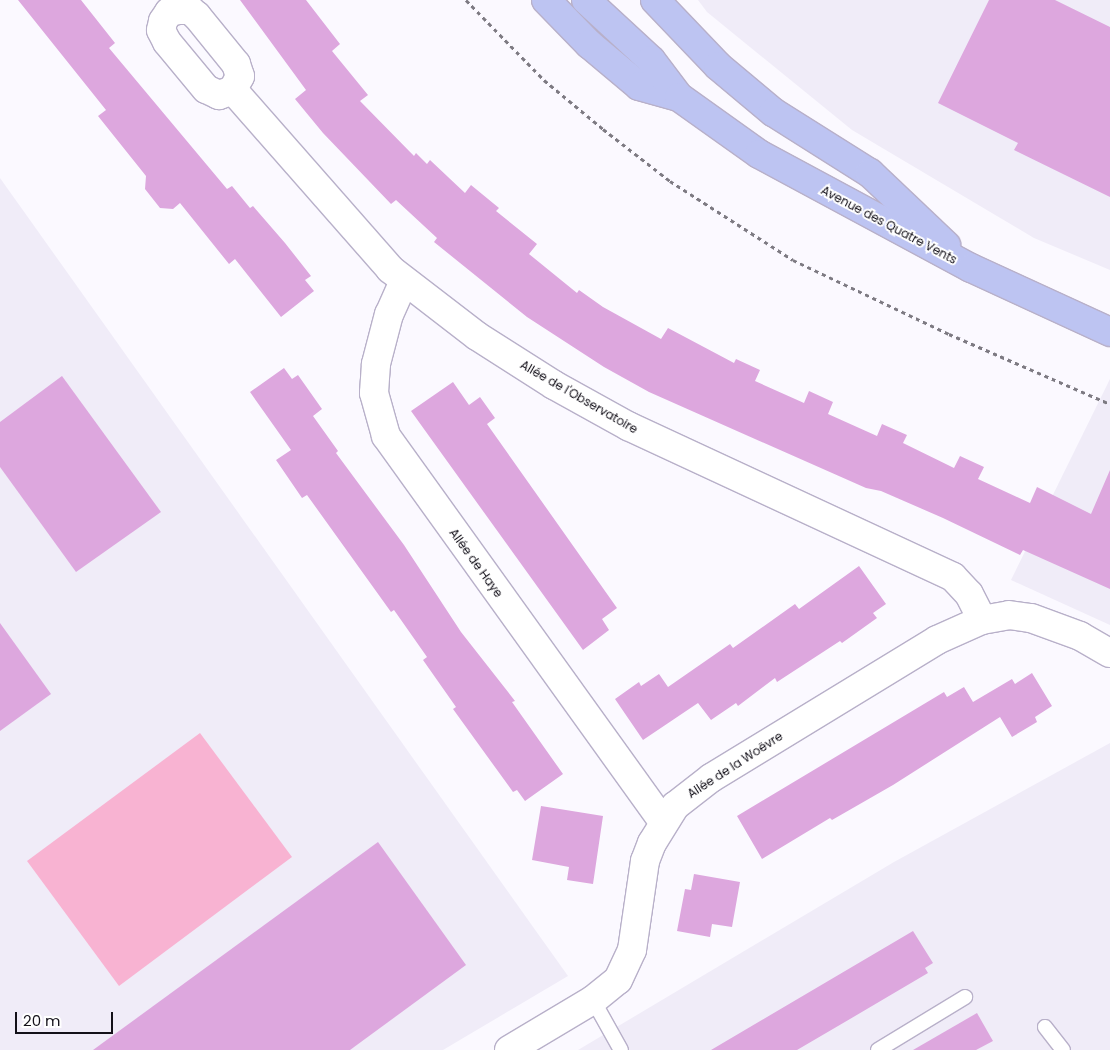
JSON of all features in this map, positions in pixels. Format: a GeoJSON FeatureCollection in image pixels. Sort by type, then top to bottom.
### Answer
{"type":"FeatureCollection","features":[{"type":"Feature","properties":{"kind":"main road","name":"Avenue des Quatre Vents"},"geometry":{"type":"LineString","coordinates":[[546,0],[639,86],[679,97]]}},
{"type":"Feature","properties":{"kind":"main road","name":"Avenue des Quatre Vents"},"geometry":{"type":"LineString","coordinates":[[586,0],[651,60],[679,97],[759,154],[970,268],[1110,332]]}},
{"type":"Feature","properties":{"kind":"main road"},"geometry":{"type":"LineString","coordinates":[[655,0],[718,66],[773,112],[870,173],[970,268]]}},
{"type":"Feature","properties":{"kind":"main road"},"geometry":{"type":"LineString","coordinates":[[1078,318],[1110,346]]}},
{"type":"Feature","properties":{"kind":"street"},"geometry":{"type":"LineString","coordinates":[[164,6],[190,10],[236,64],[240,76],[232,90],[219,95],[206,89],[166,42],[161,30],[164,6]]}},
{"type":"Feature","properties":{"kind":"street","name":"Allée de l'Observatoire"},"geometry":{"type":"LineString","coordinates":[[232,90],[366,244],[404,281],[477,336],[554,385],[628,426],[953,577],[969,594],[982,620]]}},
{"type":"Feature","properties":{"kind":"street","name":"Allée de Haye"},"geometry":{"type":"LineString","coordinates":[[404,281],[389,314],[376,364],[374,393],[386,436],[663,821]]}},
{"type":"Feature","properties":{"kind":"street","name":"Allée de la Woëvre"},"geometry":{"type":"LineString","coordinates":[[510,1050],[609,989],[625,970],[632,950],[645,861],[663,821],[675,806],[712,778],[938,640],[982,620],[1009,615],[1031,618],[1080,636],[1110,653]]}},
{"type":"Feature","properties":{"kind":"lane"},"geometry":{"type":"LineString","coordinates":[[878,1050],[965,997]]}},
{"type":"Feature","properties":{"kind":"lane"},"geometry":{"type":"LineString","coordinates":[[582,1007],[620,1050]]}},
{"type":"Feature","properties":{"kind":"lane"},"geometry":{"type":"LineString","coordinates":[[1045,1027],[1063,1050]]}},
{"type":"Feature","properties":{"kind":"path"},"geometry":{"type":"LineString","coordinates":[[466,0],[544,80],[603,129],[670,181],[793,260],[948,334],[1110,404]]}},
{"type":"Feature","properties":{"kind":"shaded area"},"geometry":{"type":"Polygon","coordinates":[[[698,0],[1110,0],[1110,270],[1034,238],[852,130],[707,12],[698,0]]]}},
{"type":"Feature","properties":{"kind":"shaded area"},"geometry":{"type":"Polygon","coordinates":[[[0,178],[568,976],[443,1050],[0,1050],[0,178]]]}},
{"type":"Feature","properties":{"kind":"shaded area"},"geometry":{"type":"Polygon","coordinates":[[[1110,379],[1110,625],[1011,580],[1110,379]]]}},
{"type":"Feature","properties":{"kind":"shaded area"},"geometry":{"type":"Polygon","coordinates":[[[200,733],[292,857],[119,986],[27,861],[200,733]]]}},
{"type":"Feature","properties":{"kind":"shaded area"},"geometry":{"type":"Polygon","coordinates":[[[1110,743],[1110,1050],[578,1050],[894,862],[1110,743]]]}},
{"type":"Feature","properties":{"kind":"building"},"geometry":{"type":"Polygon","coordinates":[[[18,0],[81,0],[115,43],[109,48],[227,189],[232,186],[250,208],[253,206],[285,243],[311,276],[305,280],[314,291],[281,317],[235,259],[229,264],[180,203],[173,209],[160,208],[145,189],[146,176],[98,116],[106,110],[18,0]]]}},
{"type":"Feature","properties":{"kind":"building"},"geometry":{"type":"Polygon","coordinates":[[[240,0],[306,0],[340,44],[332,51],[368,95],[360,101],[414,156],[416,153],[427,164],[430,160],[465,193],[471,185],[499,208],[496,211],[537,244],[529,254],[577,293],[579,290],[603,307],[661,339],[668,328],[734,363],[736,359],[760,370],[755,381],[804,403],[809,391],[833,402],[828,414],[877,436],[882,424],[907,435],[903,443],[954,468],[960,456],[984,467],[978,479],[1030,503],[1037,487],[1091,514],[1110,470],[1110,589],[1023,550],[1020,555],[943,518],[881,491],[866,488],[649,392],[604,367],[527,317],[434,242],[437,238],[396,200],[391,204],[323,133],[295,99],[306,90],[240,0]]]}},
{"type":"Feature","properties":{"kind":"building"},"geometry":{"type":"Polygon","coordinates":[[[989,0],[1055,0],[1110,27],[1110,197],[1014,150],[1018,143],[938,103],[989,0]]]}},
{"type":"Feature","properties":{"kind":"building"},"geometry":{"type":"Polygon","coordinates":[[[284,368],[292,379],[298,375],[322,409],[313,416],[338,451],[336,453],[404,545],[461,632],[515,701],[512,702],[563,774],[525,801],[517,790],[513,792],[453,709],[456,707],[423,660],[427,657],[394,610],[391,612],[307,495],[302,498],[276,460],[291,450],[250,392],[284,368]]]}},
{"type":"Feature","properties":{"kind":"building"},"geometry":{"type":"Polygon","coordinates":[[[62,376],[161,512],[76,572],[0,467],[0,422],[62,376]]]}},
{"type":"Feature","properties":{"kind":"building"},"geometry":{"type":"Polygon","coordinates":[[[453,382],[469,405],[480,397],[495,418],[487,424],[617,608],[602,619],[609,630],[583,650],[411,411],[453,382]]]}},
{"type":"Feature","properties":{"kind":"building"},"geometry":{"type":"Polygon","coordinates":[[[859,566],[886,604],[873,613],[877,618],[842,643],[840,641],[777,682],[775,678],[738,706],[736,703],[711,720],[698,703],[643,740],[615,699],[639,682],[641,686],[659,674],[668,687],[730,644],[733,648],[795,604],[799,609],[859,566]]]}},
{"type":"Feature","properties":{"kind":"building"},"geometry":{"type":"Polygon","coordinates":[[[0,623],[51,694],[0,731],[0,623]]]}},
{"type":"Feature","properties":{"kind":"building"},"geometry":{"type":"Polygon","coordinates":[[[1032,673],[1052,706],[1035,717],[1037,722],[1012,737],[1000,717],[893,785],[832,820],[830,818],[762,859],[737,816],[944,692],[947,697],[964,687],[973,702],[1012,679],[1015,684],[1032,673]]]}},
{"type":"Feature","properties":{"kind":"building"},"geometry":{"type":"Polygon","coordinates":[[[541,806],[603,816],[593,884],[567,880],[569,867],[532,860],[541,806]]]}},
{"type":"Feature","properties":{"kind":"building"},"geometry":{"type":"Polygon","coordinates":[[[378,842],[466,965],[350,1050],[93,1050],[378,842]]]}},
{"type":"Feature","properties":{"kind":"building"},"geometry":{"type":"Polygon","coordinates":[[[694,874],[740,882],[732,927],[712,924],[710,937],[677,931],[685,889],[691,890],[694,874]]]}},
{"type":"Feature","properties":{"kind":"building"},"geometry":{"type":"Polygon","coordinates":[[[913,931],[933,963],[925,968],[928,973],[850,1019],[797,1050],[711,1050],[913,931]]]}},
{"type":"Feature","properties":{"kind":"building"},"geometry":{"type":"Polygon","coordinates":[[[977,1013],[993,1041],[976,1050],[913,1050],[977,1013]]]}}]}
